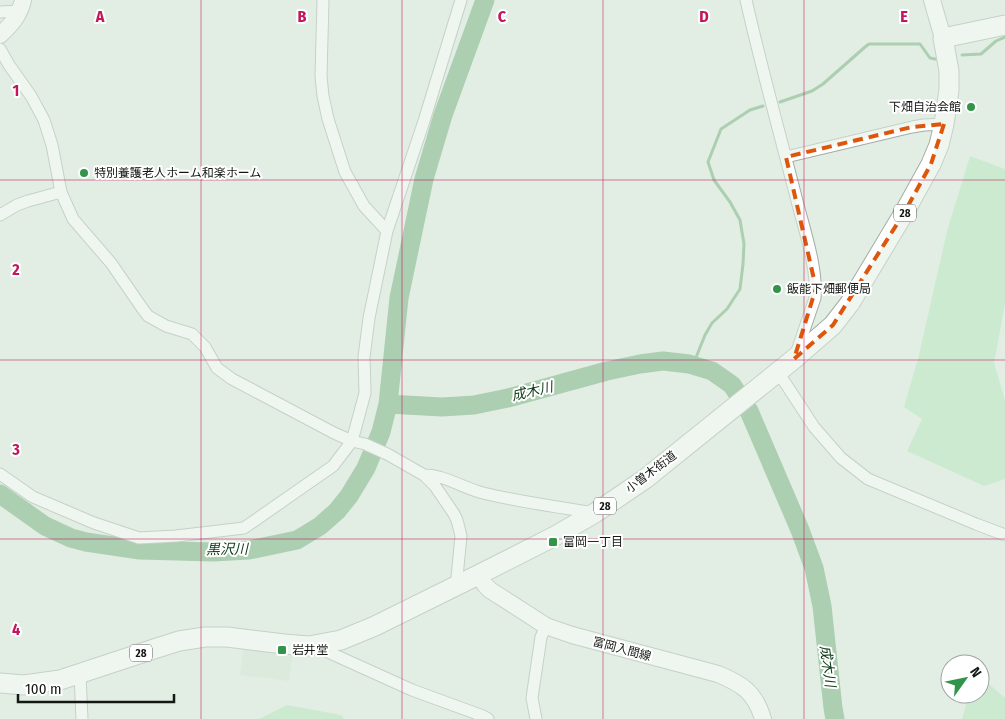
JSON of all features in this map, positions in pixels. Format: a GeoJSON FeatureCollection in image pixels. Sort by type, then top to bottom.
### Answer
{"type":"FeatureCollection","features":[{"type":"Feature","properties":{"kind":"main road"},"geometry":{"type":"LineString","coordinates":[[932,0],[943,38],[1005,25]]}},
{"type":"Feature","properties":{"kind":"main road"},"geometry":{"type":"LineString","coordinates":[[0,35],[14,21],[22,6]]}},
{"type":"Feature","properties":{"kind":"main road","name":"小曽木街道"},"geometry":{"type":"LineString","coordinates":[[0,683],[24,685],[60,680],[164,645],[204,637],[227,637],[309,646],[341,640],[360,633],[478,575],[555,536],[595,513],[645,478],[794,359],[833,324],[850,303],[904,213],[931,164],[939,144],[949,90],[949,70],[943,38]]}},
{"type":"Feature","properties":{"kind":"main road","name":"富岡入間線"},"geometry":{"type":"LineString","coordinates":[[478,575],[484,585],[490,590],[546,626],[572,636],[718,674],[736,681],[747,690],[756,702],[763,719]]}},
{"type":"Feature","properties":{"kind":"street"},"geometry":{"type":"LineString","coordinates":[[323,0],[321,76],[328,119],[344,172],[364,206],[387,231]]}},
{"type":"Feature","properties":{"kind":"street"},"geometry":{"type":"LineString","coordinates":[[0,474],[33,497],[94,523],[139,538],[176,536],[244,528],[333,466],[352,441],[365,393],[364,357],[369,318],[387,231],[424,121],[461,0]]}},
{"type":"Feature","properties":{"kind":"street"},"geometry":{"type":"LineString","coordinates":[[746,0],[813,264],[816,288],[812,307],[794,359]]}},
{"type":"Feature","properties":{"kind":"street"},"geometry":{"type":"LineString","coordinates":[[0,12],[22,6]]}},
{"type":"Feature","properties":{"kind":"street"},"geometry":{"type":"LineString","coordinates":[[0,49],[44,120],[52,145],[61,192],[72,219],[111,263],[148,316],[166,326],[192,334],[205,347],[217,368],[232,379],[334,433],[387,454],[424,475],[434,486],[457,520],[461,536],[456,577],[460,584]]}},
{"type":"Feature","properties":{"kind":"street"},"geometry":{"type":"LineString","coordinates":[[786,157],[924,124],[944,124]]}},
{"type":"Feature","properties":{"kind":"street"},"geometry":{"type":"LineString","coordinates":[[0,215],[17,205],[61,192]]}},
{"type":"Feature","properties":{"kind":"street"},"geometry":{"type":"LineString","coordinates":[[774,375],[814,427],[841,458],[868,479],[1005,535]]}},
{"type":"Feature","properties":{"kind":"street"},"geometry":{"type":"LineString","coordinates":[[424,475],[434,475],[482,493],[535,504],[595,513]]}},
{"type":"Feature","properties":{"kind":"street"},"geometry":{"type":"LineString","coordinates":[[536,719],[532,698],[541,637],[546,626]]}},
{"type":"Feature","properties":{"kind":"street"},"geometry":{"type":"LineString","coordinates":[[323,644],[328,652],[353,664],[412,690],[488,719]]}},
{"type":"Feature","properties":{"kind":"street"},"geometry":{"type":"LineString","coordinates":[[80,674],[82,719]]}},
{"type":"Feature","properties":{"kind":"highlighted area"},"geometry":{"type":"Polygon","coordinates":[[[944,124],[931,164],[904,213],[833,325],[794,359],[816,288],[786,157],[912,127],[944,124]]]}},
{"type":"Feature","properties":{"kind":"shaded area"},"geometry":{"type":"Polygon","coordinates":[[[244,647],[293,653],[289,681],[240,675],[244,647]]]}},
{"type":"Feature","properties":{"kind":"green space"},"geometry":{"type":"Polygon","coordinates":[[[970,156],[1005,169],[1005,304],[994,363],[1005,400],[1005,479],[984,486],[907,451],[922,419],[904,407],[919,355],[947,231],[970,156]]]}},
{"type":"Feature","properties":{"kind":"green space"},"geometry":{"type":"Polygon","coordinates":[[[990,685],[1005,698],[1005,719],[962,719],[966,704],[990,704],[990,685]]]}},
{"type":"Feature","properties":{"kind":"green space"},"geometry":{"type":"Polygon","coordinates":[[[287,705],[341,715],[344,719],[259,719],[287,705]]]}},
{"type":"Feature","properties":{"kind":"waterway","name":"黒沢川"},"geometry":{"type":"LineString","coordinates":[[0,494],[45,526],[71,538],[140,550],[213,552],[249,550],[297,540],[320,526],[337,511],[349,496],[366,468],[381,432],[388,404],[399,298],[424,179],[443,115],[485,0]]}},
{"type":"Feature","properties":{"kind":"waterway"},"geometry":{"type":"LineString","coordinates":[[962,55],[981,54],[996,41],[1005,37]]}},
{"type":"Feature","properties":{"kind":"waterway"},"geometry":{"type":"LineString","coordinates":[[780,102],[812,91],[823,84],[869,44],[920,44],[930,58],[935,59]]}},
{"type":"Feature","properties":{"kind":"waterway"},"geometry":{"type":"LineString","coordinates":[[693,365],[712,323],[727,309],[740,289],[743,264],[744,244],[740,220],[714,180],[708,162],[721,129],[750,110],[763,106]]}},
{"type":"Feature","properties":{"kind":"waterway","name":"成木川"},"geometry":{"type":"LineString","coordinates":[[388,404],[442,407],[474,405],[508,398],[607,371],[663,361],[689,364],[712,371],[732,385],[749,411],[800,530],[814,568],[822,606],[835,719]]}},
{"type":"Feature","properties":{"kind":"place","name":"下畑自治会館"},"geometry":{"type":"Point","coordinates":[971,107]}},
{"type":"Feature","properties":{"kind":"place","name":"特別養護老人ホーム和楽ホーム"},"geometry":{"type":"Point","coordinates":[84,173]}},
{"type":"Feature","properties":{"kind":"place","name":"飯能下畑郵便局"},"geometry":{"type":"Point","coordinates":[777,289]}},
{"type":"Feature","properties":{"kind":"place","name":"富岡一丁目"},"geometry":{"type":"Point","coordinates":[553,542]}},
{"type":"Feature","properties":{"kind":"place","name":"岩井堂"},"geometry":{"type":"Point","coordinates":[282,650]}}]}
